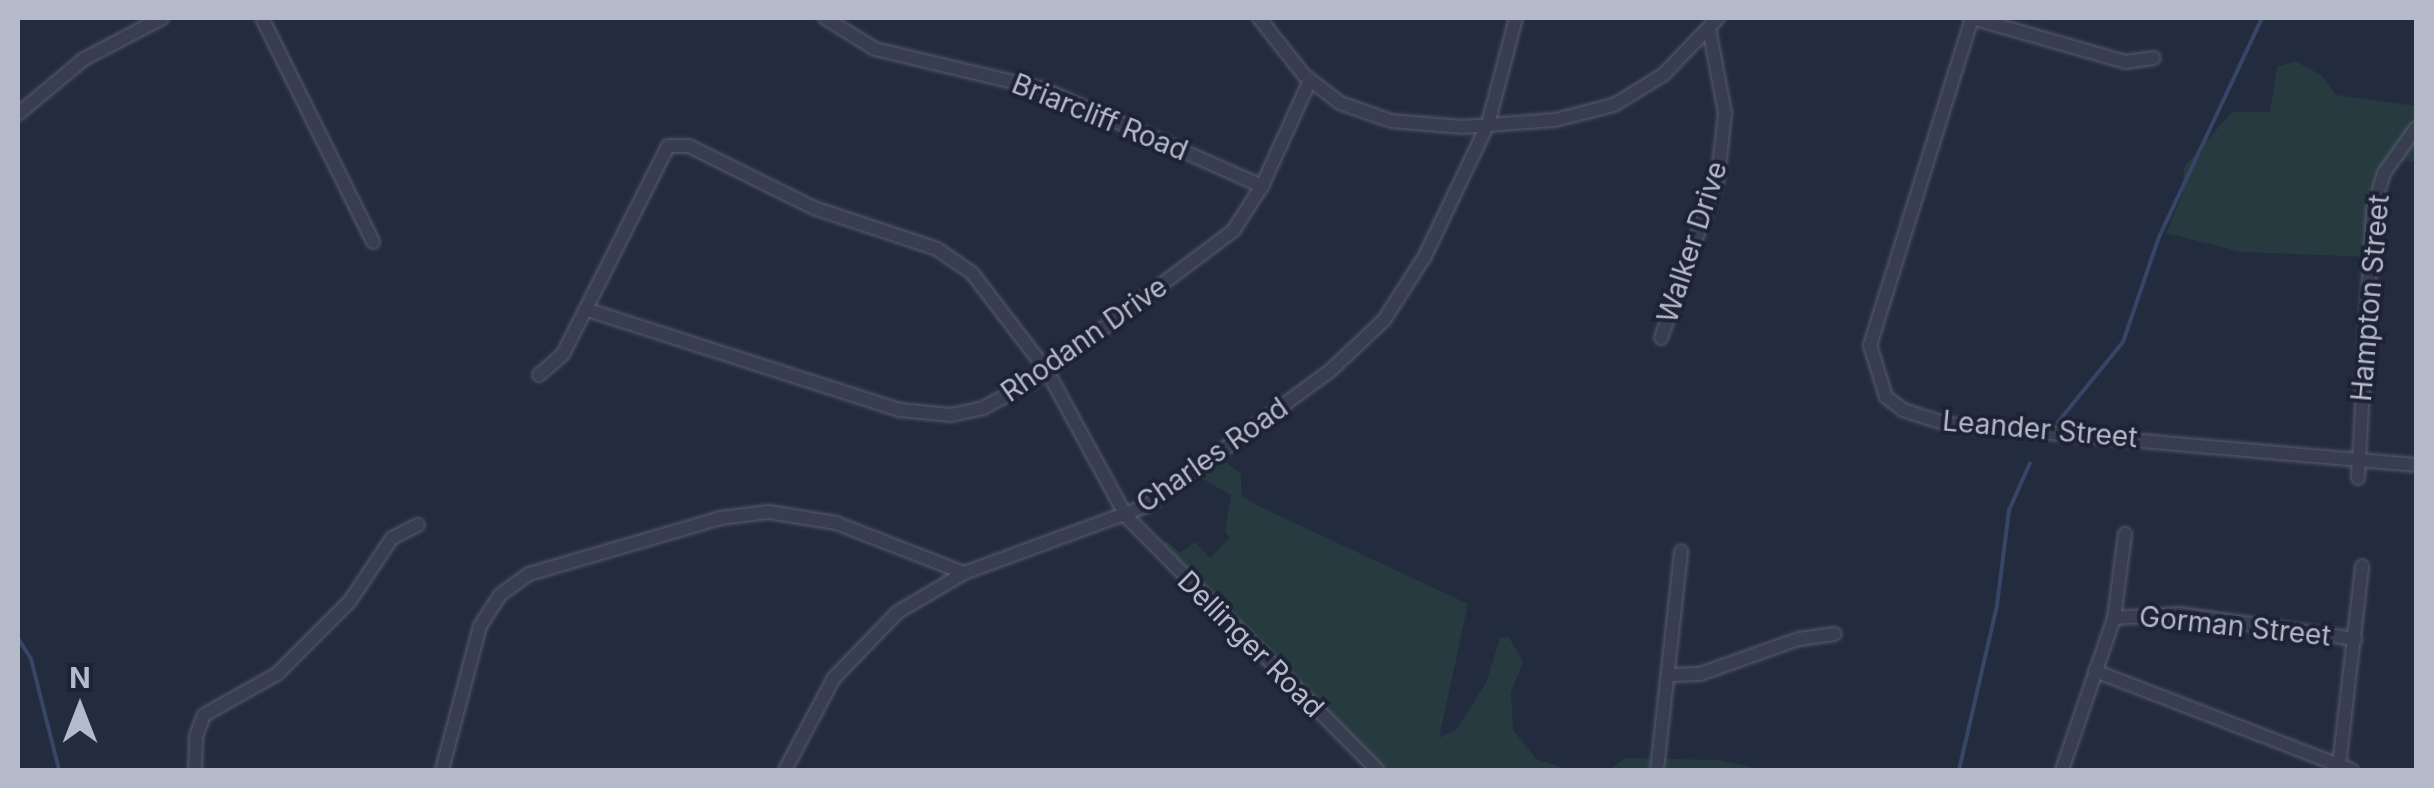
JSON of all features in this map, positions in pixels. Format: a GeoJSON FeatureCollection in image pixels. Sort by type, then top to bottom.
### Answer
{"type":"FeatureCollection","features":[{"type":"Feature","properties":{"kind":"street"},"geometry":{"type":"LineString","coordinates":[[18,114],[84,59],[162,18]]}},
{"type":"Feature","properties":{"kind":"street"},"geometry":{"type":"LineString","coordinates":[[262,18],[374,242]]}},
{"type":"Feature","properties":{"kind":"street","name":"Briarcliff Road"},"geometry":{"type":"LineString","coordinates":[[825,18],[874,49],[1043,89],[1262,186]]}},
{"type":"Feature","properties":{"kind":"street"},"geometry":{"type":"LineString","coordinates":[[1259,18],[1310,80],[1363,114],[1424,124],[1555,120],[1614,104],[1663,75],[1714,22]]}},
{"type":"Feature","properties":{"kind":"street","name":"Charles Road"},"geometry":{"type":"LineString","coordinates":[[784,770],[820,698],[856,650],[898,612],[964,572],[1126,516],[1234,444],[1384,320],[1425,256],[1488,124],[1516,18]]}},
{"type":"Feature","properties":{"kind":"street"},"geometry":{"type":"LineString","coordinates":[[1972,18],[2125,62],[2154,58]]}},
{"type":"Feature","properties":{"kind":"street","name":"Leander Street"},"geometry":{"type":"LineString","coordinates":[[1972,18],[1870,345],[1886,397],[1904,410],[1946,424],[2357,456],[2416,465]]}},
{"type":"Feature","properties":{"kind":"street","name":"Walker Drive"},"geometry":{"type":"LineString","coordinates":[[1661,338],[1718,177],[1724,114],[1714,22]]}},
{"type":"Feature","properties":{"kind":"street","name":"Rhodann Drive"},"geometry":{"type":"LineString","coordinates":[[588,310],[920,414],[982,408],[1047,371],[1233,231],[1262,186],[1310,80]]}},
{"type":"Feature","properties":{"kind":"street","name":"Hampton Street"},"geometry":{"type":"LineString","coordinates":[[2358,478],[2373,209],[2384,173],[2416,128]]}},
{"type":"Feature","properties":{"kind":"street","name":"Dellinger Road"},"geometry":{"type":"LineString","coordinates":[[588,310],[661,156],[678,144],[814,208],[948,255],[972,273],[1047,371],[1126,516],[1377,770]]}},
{"type":"Feature","properties":{"kind":"street"},"geometry":{"type":"LineString","coordinates":[[539,375],[563,354],[588,310]]}},
{"type":"Feature","properties":{"kind":"street"},"geometry":{"type":"LineString","coordinates":[[442,770],[473,643],[488,609],[529,574],[720,518],[788,513],[836,523],[964,572]]}},
{"type":"Feature","properties":{"kind":"street"},"geometry":{"type":"LineString","coordinates":[[195,770],[196,736],[204,715],[277,674],[350,601],[392,538],[418,525]]}},
{"type":"Feature","properties":{"kind":"street"},"geometry":{"type":"LineString","coordinates":[[2062,770],[2114,618],[2125,534]]}},
{"type":"Feature","properties":{"kind":"street"},"geometry":{"type":"LineString","coordinates":[[1656,770],[1670,675],[1681,551]]}},
{"type":"Feature","properties":{"kind":"street"},"geometry":{"type":"LineString","coordinates":[[2095,671],[2346,768],[2362,566]]}},
{"type":"Feature","properties":{"kind":"street","name":"Gorman Street"},"geometry":{"type":"LineString","coordinates":[[2114,618],[2180,614],[2355,639]]}},
{"type":"Feature","properties":{"kind":"street"},"geometry":{"type":"LineString","coordinates":[[1670,675],[1700,674],[1799,639],[1835,634]]}},
{"type":"Feature","properties":{"kind":"shaded area"},"geometry":{"type":"Polygon","coordinates":[[[2295,61],[2321,75],[2336,95],[2416,106],[2416,162],[2392,160],[2384,173],[2369,257],[2242,252],[2166,233],[2183,192],[2184,167],[2232,112],[2270,112],[2277,67],[2295,61]]]}},
{"type":"Feature","properties":{"kind":"shaded area"},"geometry":{"type":"Polygon","coordinates":[[[1218,456],[1241,474],[1241,495],[1254,504],[1468,604],[1439,738],[1457,729],[1486,683],[1500,638],[1508,636],[1523,661],[1511,693],[1513,730],[1536,759],[1570,770],[1377,770],[1157,550],[1167,541],[1180,553],[1195,542],[1210,558],[1230,538],[1225,532],[1231,495],[1194,474],[1218,456]]]}},
{"type":"Feature","properties":{"kind":"shaded area"},"geometry":{"type":"Polygon","coordinates":[[[1624,758],[1717,760],[1767,770],[1610,770],[1624,758]]]}},
{"type":"Feature","properties":{"kind":"waterway"},"geometry":{"type":"LineString","coordinates":[[2058,422],[2123,342],[2159,237],[2262,18]]}},
{"type":"Feature","properties":{"kind":"waterway"},"geometry":{"type":"LineString","coordinates":[[1959,770],[1997,605],[2009,510],[2030,463]]}},
{"type":"Feature","properties":{"kind":"waterway"},"geometry":{"type":"LineString","coordinates":[[18,638],[31,659],[59,770]]}}]}
